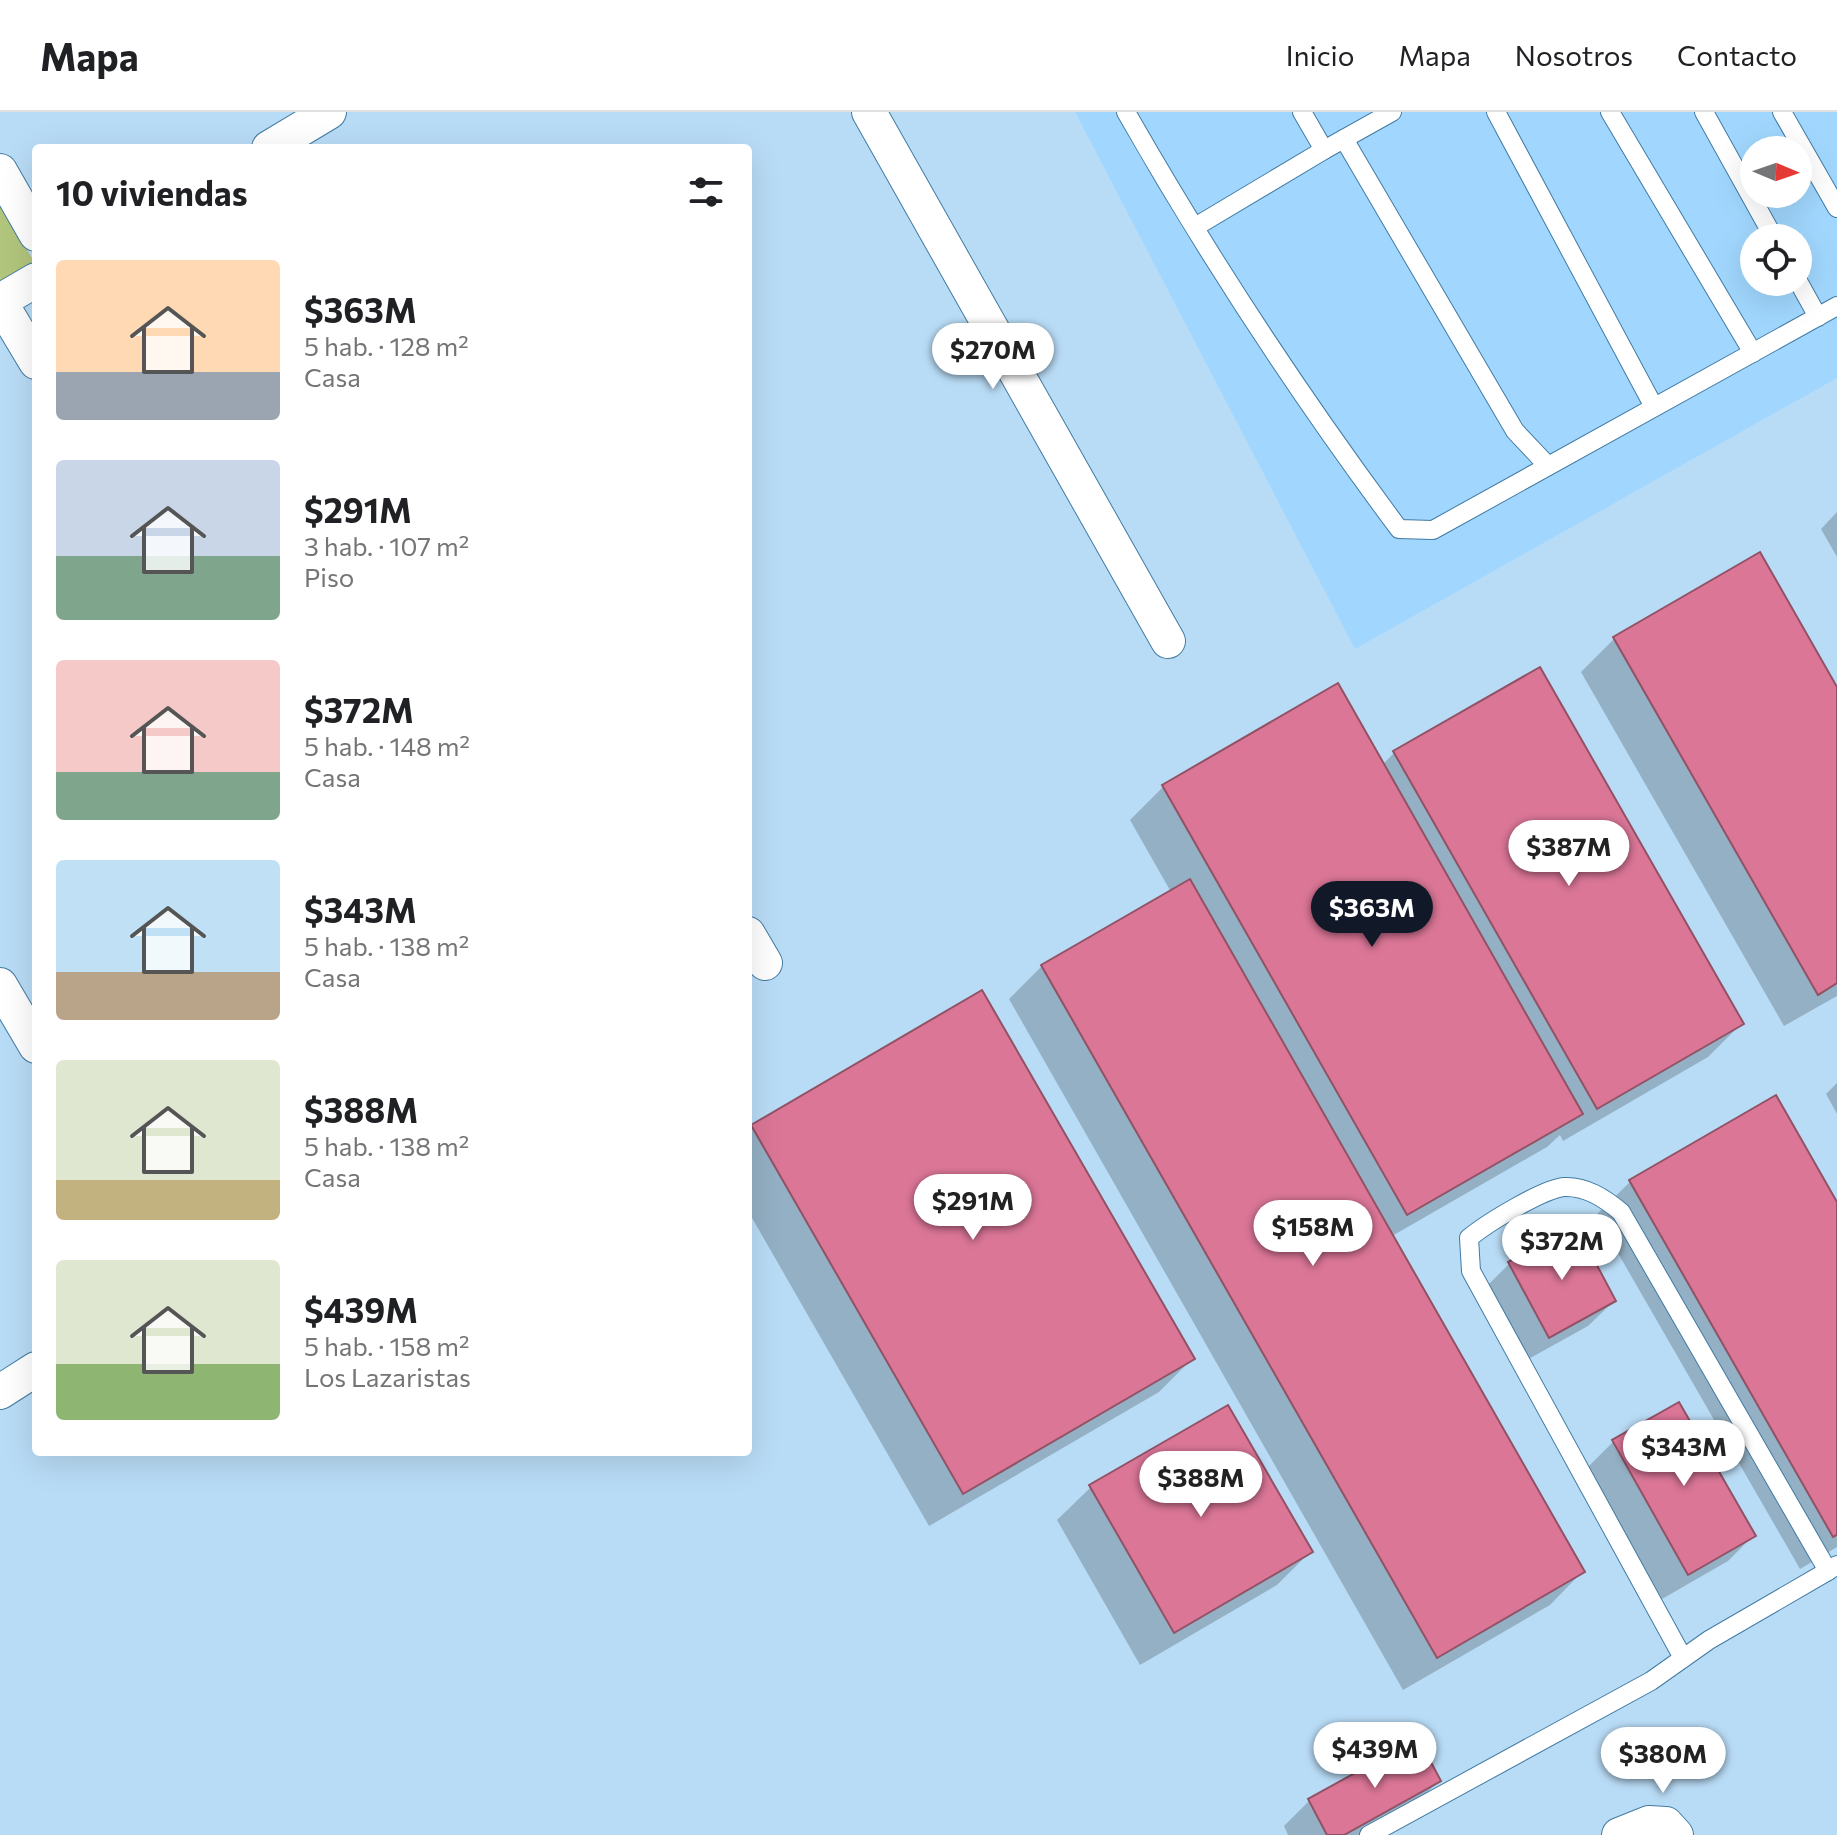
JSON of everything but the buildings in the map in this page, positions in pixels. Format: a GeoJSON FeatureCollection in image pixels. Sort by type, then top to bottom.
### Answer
{"type":"FeatureCollection","features":[{"type":"Feature","properties":{"kind":"street"},"geometry":{"type":"LineString","coordinates":[[283,144],[329,112]]}},
{"type":"Feature","properties":{"kind":"street"},"geometry":{"type":"LineString","coordinates":[[869,112],[1168,641]]}},
{"type":"Feature","properties":{"kind":"street"},"geometry":{"type":"LineString","coordinates":[[0,171],[32,227]]}},
{"type":"Feature","properties":{"kind":"street"},"geometry":{"type":"LineString","coordinates":[[32,282],[0,301],[32,355]]}},
{"type":"Feature","properties":{"kind":"street"},"geometry":{"type":"LineString","coordinates":[[0,985],[32,1039]]}},
{"type":"Feature","properties":{"kind":"street"},"geometry":{"type":"LineString","coordinates":[[0,1392],[32,1372]]}},
{"type":"Feature","properties":{"kind":"street"},"geometry":{"type":"LineString","coordinates":[[1625,1832],[1649,1823],[1666,1824],[1676,1835]]}},
{"type":"Feature","properties":{"kind":"lane"},"geometry":{"type":"LineString","coordinates":[[1126,112],[1195,227],[1293,378],[1399,529],[1433,530],[1837,306]]}},
{"type":"Feature","properties":{"kind":"lane"},"geometry":{"type":"LineString","coordinates":[[1302,112],[1324,150]]}},
{"type":"Feature","properties":{"kind":"lane"},"geometry":{"type":"LineString","coordinates":[[1195,227],[1392,112]]}},
{"type":"Feature","properties":{"kind":"lane"},"geometry":{"type":"LineString","coordinates":[[1496,112],[1654,407]]}},
{"type":"Feature","properties":{"kind":"lane"},"geometry":{"type":"LineString","coordinates":[[1610,112],[1753,353]]}},
{"type":"Feature","properties":{"kind":"lane"},"geometry":{"type":"LineString","coordinates":[[1704,112],[1766,224]]}},
{"type":"Feature","properties":{"kind":"lane"},"geometry":{"type":"LineString","coordinates":[[1782,112],[1837,208]]}},
{"type":"Feature","properties":{"kind":"lane"},"geometry":{"type":"LineString","coordinates":[[1344,139],[1515,431],[1548,466]]}},
{"type":"Feature","properties":{"kind":"lane"},"geometry":{"type":"LineString","coordinates":[[1806,296],[1818,317]]}},
{"type":"Feature","properties":{"kind":"lane"},"geometry":{"type":"LineString","coordinates":[[1369,1835],[1651,1681],[1683,1658],[1832,1568],[1621,1212],[1603,1197],[1580,1188],[1561,1187],[1491,1219],[1469,1238],[1471,1271],[1683,1658]]}},
{"type":"Feature","properties":{"kind":"shaded area"},"geometry":{"type":"Polygon","coordinates":[[[1075,112],[1837,112],[1837,378],[1355,649],[1075,112]]]}},
{"type":"Feature","properties":{"kind":"green space"},"geometry":{"type":"Polygon","coordinates":[[[0,203],[32,258],[32,268],[0,291],[0,203]]]}}]}
